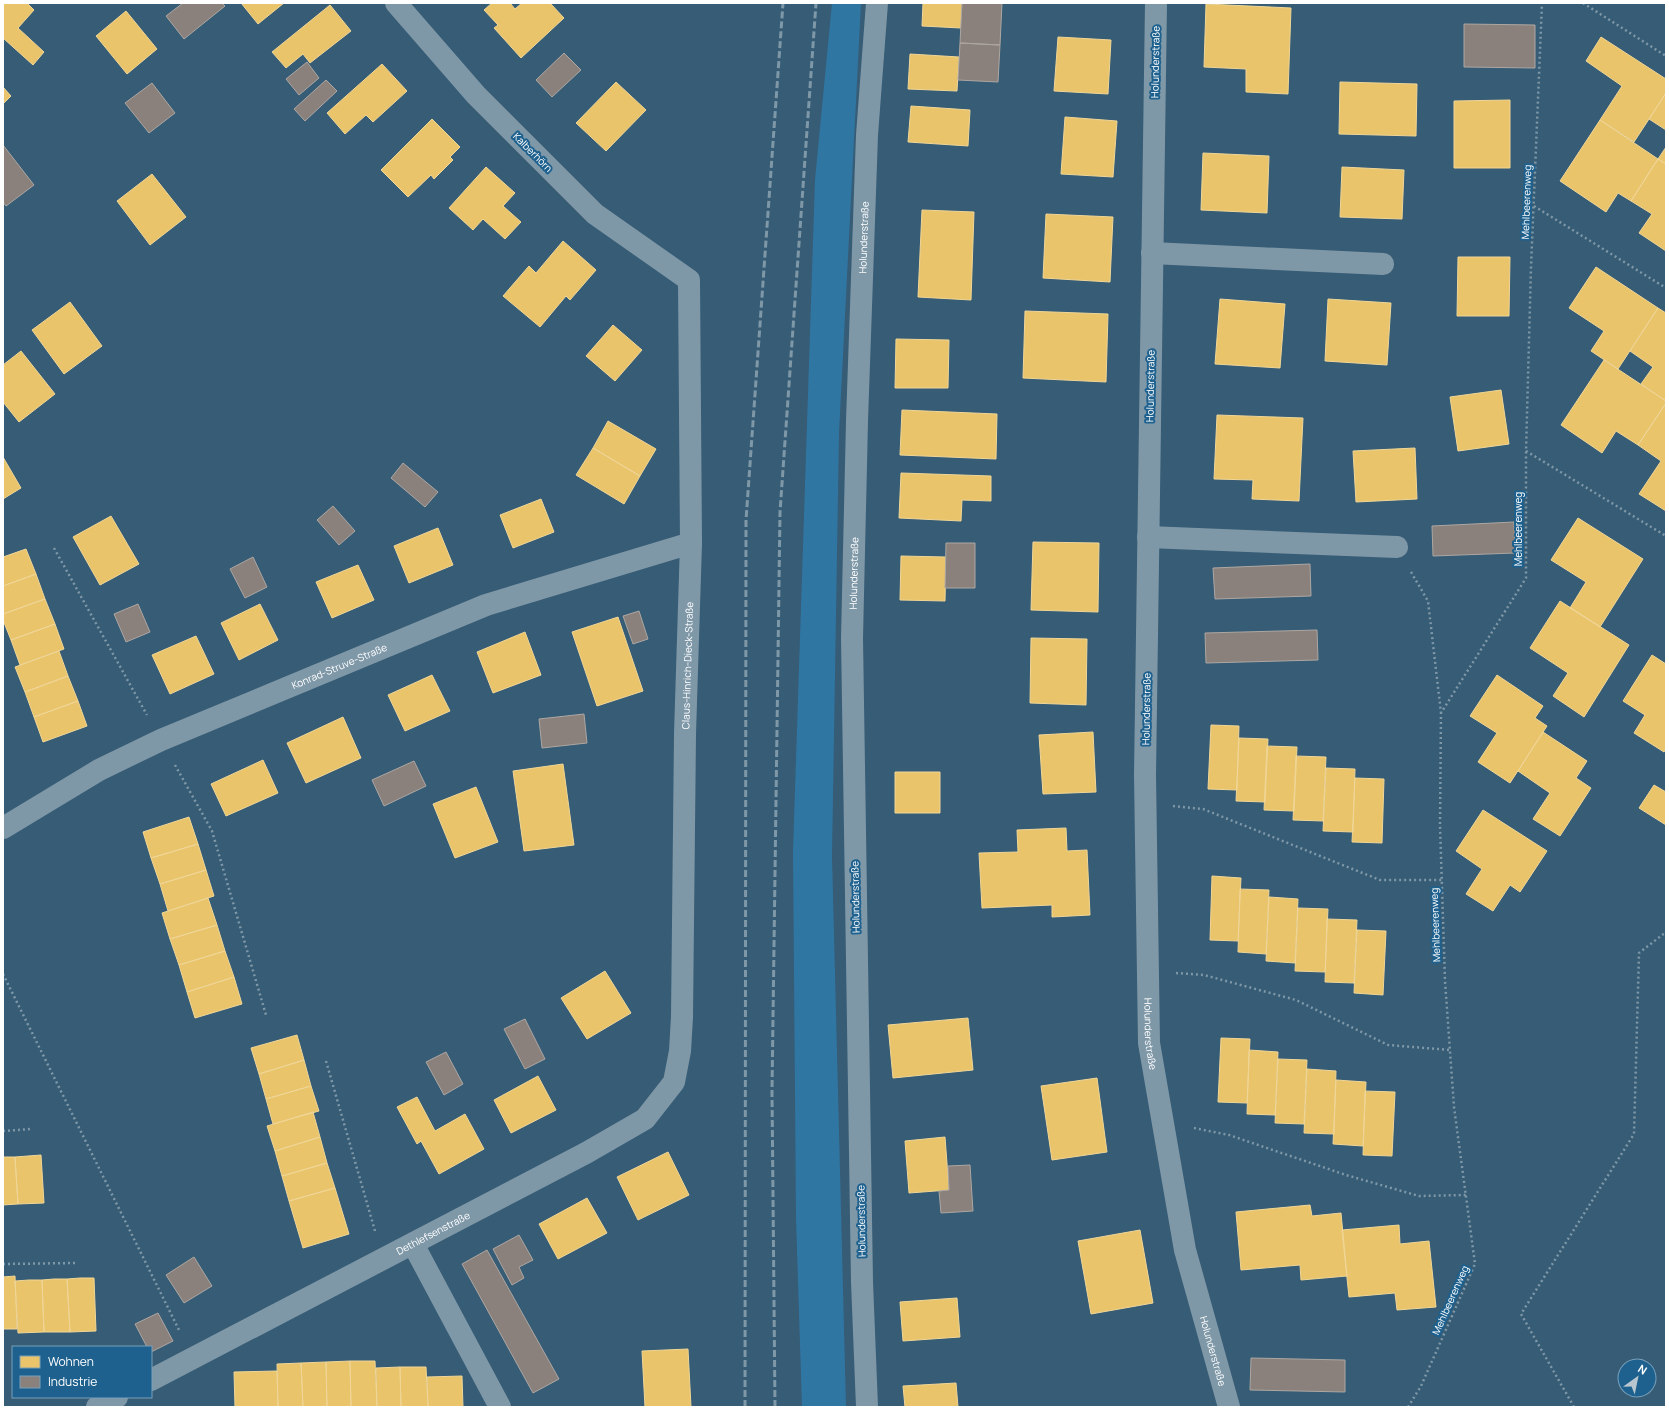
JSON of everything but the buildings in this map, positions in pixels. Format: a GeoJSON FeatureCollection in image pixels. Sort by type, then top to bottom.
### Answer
{"type":"FeatureCollection","features":[{"type":"Feature","properties":{"kind":"street","name":"Kalberhörn"},"geometry":{"type":"LineString","coordinates":[[396,3],[476,95],[595,214],[689,280]]}},
{"type":"Feature","properties":{"kind":"street","name":"Holunderstraße"},"geometry":{"type":"LineString","coordinates":[[867,1407],[862,1274],[852,638],[857,421],[867,135],[877,3]]}},
{"type":"Feature","properties":{"kind":"street","name":"Holunderstraße"},"geometry":{"type":"LineString","coordinates":[[1156,3],[1145,802],[1149,1043],[1185,1250],[1229,1407]]}},
{"type":"Feature","properties":{"kind":"street"},"geometry":{"type":"LineString","coordinates":[[1152,253],[1384,264]]}},
{"type":"Feature","properties":{"kind":"street","name":"Claus-Hinrich-Dieck-Straße"},"geometry":{"type":"LineString","coordinates":[[680,1051],[682,1017],[685,734],[691,543],[689,280]]}},
{"type":"Feature","properties":{"kind":"street"},"geometry":{"type":"LineString","coordinates":[[1148,537],[1397,547]]}},
{"type":"Feature","properties":{"kind":"street","name":"Konrad-Struve-Straße"},"geometry":{"type":"LineString","coordinates":[[3,828],[99,770],[161,740],[486,605],[691,543]]}},
{"type":"Feature","properties":{"kind":"street","name":"Dethlefsenstraße"},"geometry":{"type":"LineString","coordinates":[[152,1379],[586,1153],[645,1119],[674,1082],[680,1051]]}},
{"type":"Feature","properties":{"kind":"street"},"geometry":{"type":"LineString","coordinates":[[413,1244],[500,1407]]}},
{"type":"Feature","properties":{"kind":"street"},"geometry":{"type":"LineString","coordinates":[[97,1407],[115,1398]]}},
{"type":"Feature","properties":{"kind":"path","name":"Mehlbeerenweg"},"geometry":{"type":"LineString","coordinates":[[1408,1407],[1421,1386],[1475,1264],[1454,1107],[1445,981],[1440,825],[1441,714],[1526,578],[1526,450],[1542,3]]}},
{"type":"Feature","properties":{"kind":"path"},"geometry":{"type":"LineString","coordinates":[[1583,3],[1666,56]]}},
{"type":"Feature","properties":{"kind":"path"},"geometry":{"type":"LineString","coordinates":[[1534,205],[1666,288]]}},
{"type":"Feature","properties":{"kind":"path"},"geometry":{"type":"LineString","coordinates":[[1526,450],[1666,536]]}},
{"type":"Feature","properties":{"kind":"path"},"geometry":{"type":"LineString","coordinates":[[1397,547],[1428,601],[1441,714]]}},
{"type":"Feature","properties":{"kind":"path"},"geometry":{"type":"LineString","coordinates":[[54,548],[212,831],[266,1015]]}},
{"type":"Feature","properties":{"kind":"path"},"geometry":{"type":"LineString","coordinates":[[1145,802],[1203,809],[1380,880],[1442,880]]}},
{"type":"Feature","properties":{"kind":"path"},"geometry":{"type":"LineString","coordinates":[[1574,1407],[1521,1314],[1634,1134],[1639,953],[1666,932]]}},
{"type":"Feature","properties":{"kind":"path"},"geometry":{"type":"LineString","coordinates":[[1148,971],[1204,975],[1296,1000],[1388,1045],[1450,1050]]}},
{"type":"Feature","properties":{"kind":"path"},"geometry":{"type":"LineString","coordinates":[[3,974],[193,1358]]}},
{"type":"Feature","properties":{"kind":"path"},"geometry":{"type":"LineString","coordinates":[[326,1061],[383,1258]]}},
{"type":"Feature","properties":{"kind":"path"},"geometry":{"type":"LineString","coordinates":[[1162,1121],[1229,1135],[1346,1175],[1419,1196],[1466,1195]]}},
{"type":"Feature","properties":{"kind":"path"},"geometry":{"type":"LineString","coordinates":[[3,1131],[31,1129]]}},
{"type":"Feature","properties":{"kind":"path"},"geometry":{"type":"LineString","coordinates":[[3,1264],[77,1263]]}},
{"type":"Feature","properties":{"kind":"shaded area"},"geometry":{"type":"Polygon","coordinates":[[[832,3],[861,3],[839,433],[832,856],[846,1407],[802,1407],[796,1218],[793,851],[815,180],[832,3]]]}},
{"type":"Feature","properties":{"kind":"railway"},"geometry":{"type":"LineString","coordinates":[[745,1407],[746,520],[783,3]]}},
{"type":"Feature","properties":{"kind":"railway"},"geometry":{"type":"LineString","coordinates":[[775,1407],[772,1091],[780,512],[816,3]]}}]}
